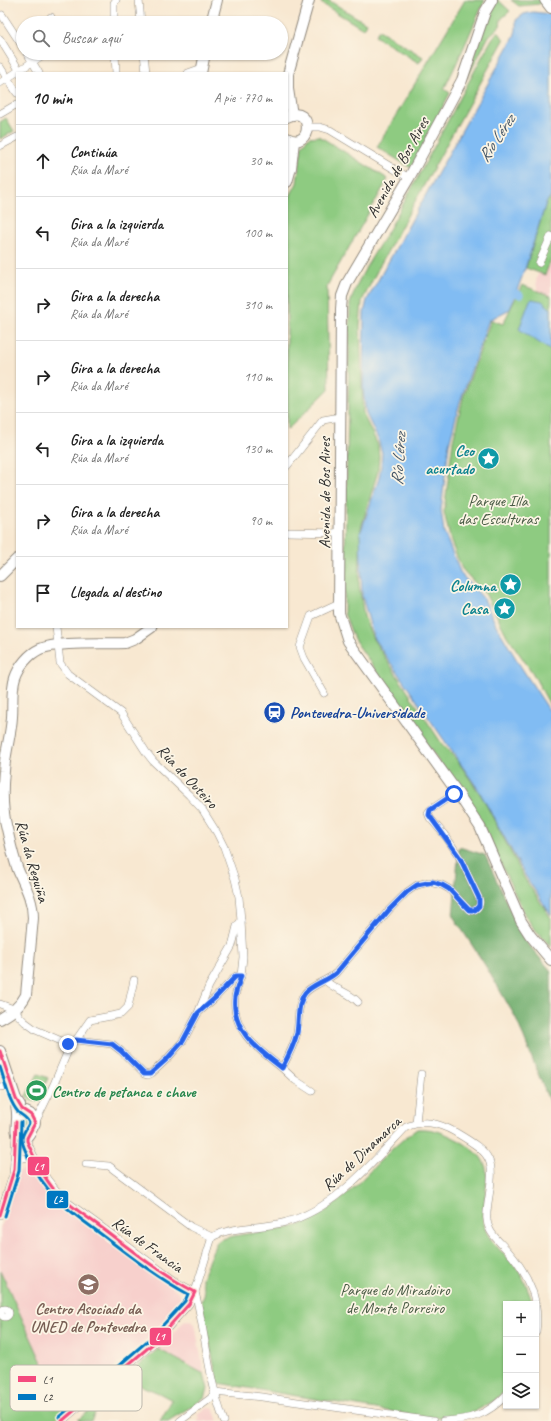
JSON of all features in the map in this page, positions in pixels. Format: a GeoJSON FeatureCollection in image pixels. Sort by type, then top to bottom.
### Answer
{"type":"FeatureCollection","features":[{"type":"Feature","properties":{"kind":"street"},"geometry":{"type":"LineString","coordinates":[[114,16],[114,4],[116,0]]}},
{"type":"Feature","properties":{"kind":"street"},"geometry":{"type":"LineString","coordinates":[[139,0],[140,16]]}},
{"type":"Feature","properties":{"kind":"street"},"geometry":{"type":"LineString","coordinates":[[213,16],[217,0]]}},
{"type":"Feature","properties":{"kind":"street"},"geometry":{"type":"LineString","coordinates":[[288,178],[291,168],[290,140],[302,138],[307,131],[304,119],[296,115],[290,116],[288,74],[310,0]]}},
{"type":"Feature","properties":{"kind":"street","name":"Avenida de Bos Aires"},"geometry":{"type":"LineString","coordinates":[[492,0],[485,12],[462,80],[409,178],[347,283],[342,296],[339,612],[348,641],[457,792],[480,827],[521,921],[551,960]]}},
{"type":"Feature","properties":{"kind":"street"},"geometry":{"type":"LineString","coordinates":[[2,15],[16,36]]}},
{"type":"Feature","properties":{"kind":"street"},"geometry":{"type":"LineString","coordinates":[[0,40],[20,72],[35,60]]}},
{"type":"Feature","properties":{"kind":"street"},"geometry":{"type":"LineString","coordinates":[[115,60],[116,72]]}},
{"type":"Feature","properties":{"kind":"street"},"geometry":{"type":"LineString","coordinates":[[145,60],[146,72]]}},
{"type":"Feature","properties":{"kind":"street"},"geometry":{"type":"LineString","coordinates":[[202,70],[204,60]]}},
{"type":"Feature","properties":{"kind":"street"},"geometry":{"type":"LineString","coordinates":[[32,62],[39,72]]}},
{"type":"Feature","properties":{"kind":"street"},"geometry":{"type":"LineString","coordinates":[[0,68],[16,91]]}},
{"type":"Feature","properties":{"kind":"street"},"geometry":{"type":"LineString","coordinates":[[0,83],[16,74]]}},
{"type":"Feature","properties":{"kind":"street"},"geometry":{"type":"LineString","coordinates":[[0,114],[16,105]]}},
{"type":"Feature","properties":{"kind":"street"},"geometry":{"type":"LineString","coordinates":[[307,127],[320,127],[330,130],[409,178]]}},
{"type":"Feature","properties":{"kind":"street"},"geometry":{"type":"LineString","coordinates":[[0,146],[16,138]]}},
{"type":"Feature","properties":{"kind":"street"},"geometry":{"type":"LineString","coordinates":[[539,264],[551,236]]}},
{"type":"Feature","properties":{"kind":"street"},"geometry":{"type":"LineString","coordinates":[[288,465],[323,420],[340,417]]}},
{"type":"Feature","properties":{"kind":"street"},"geometry":{"type":"LineString","coordinates":[[288,532],[339,534]]}},
{"type":"Feature","properties":{"kind":"street"},"geometry":{"type":"LineString","coordinates":[[0,576],[16,560]]}},
{"type":"Feature","properties":{"kind":"street"},"geometry":{"type":"LineString","coordinates":[[324,693],[304,658],[300,647],[311,616],[339,603]]}},
{"type":"Feature","properties":{"kind":"street","name":"Rúa do Outeiro"},"geometry":{"type":"LineString","coordinates":[[56,628],[60,663],[68,674],[121,713],[153,761],[194,800],[208,817],[221,839],[235,878],[239,897],[241,921],[237,926],[232,946],[209,986],[198,1013]]}},
{"type":"Feature","properties":{"kind":"street"},"geometry":{"type":"LineString","coordinates":[[58,645],[125,643],[150,628]]}},
{"type":"Feature","properties":{"kind":"street","name":"Rúa da Reguiña"},"geometry":{"type":"LineString","coordinates":[[0,1019],[16,1010],[26,995],[30,963],[33,909],[30,896],[18,868],[6,828],[3,802],[4,771],[12,718],[15,678],[20,667],[33,652],[42,648],[58,645]]}},
{"type":"Feature","properties":{"kind":"street"},"geometry":{"type":"LineString","coordinates":[[282,1068],[295,1039],[303,997],[315,985],[326,981],[340,969],[354,950],[407,892],[414,887],[425,883],[438,883],[446,887],[469,910],[475,910],[479,906],[479,898],[460,858],[447,838],[430,818],[428,813],[430,810],[457,792]]}},
{"type":"Feature","properties":{"kind":"street"},"geometry":{"type":"LineString","coordinates":[[241,921],[243,958],[241,976],[235,996],[235,1003],[238,1019],[242,1029],[255,1047],[295,1080],[312,1091]]}},
{"type":"Feature","properties":{"kind":"street"},"geometry":{"type":"LineString","coordinates":[[76,1040],[112,1044],[121,1051],[142,1073],[148,1075],[167,1059],[183,1041],[198,1013],[236,976],[241,976]]}},
{"type":"Feature","properties":{"kind":"street"},"geometry":{"type":"LineString","coordinates":[[68,1044],[76,1040],[90,1020],[121,1014],[128,1007],[134,980]]}},
{"type":"Feature","properties":{"kind":"street"},"geometry":{"type":"LineString","coordinates":[[326,981],[358,1002]]}},
{"type":"Feature","properties":{"kind":"street"},"geometry":{"type":"LineString","coordinates":[[0,1004],[16,1010],[19,1016],[36,1030],[68,1044]]}},
{"type":"Feature","properties":{"kind":"street"},"geometry":{"type":"LineString","coordinates":[[0,1012],[16,1010]]}},
{"type":"Feature","properties":{"kind":"street"},"geometry":{"type":"LineString","coordinates":[[16,1134],[20,1140],[27,1138],[54,1084],[67,1053],[68,1044]]}},
{"type":"Feature","properties":{"kind":"street"},"geometry":{"type":"LineString","coordinates":[[0,1051],[16,1099],[17,1120],[13,1175],[0,1214]]}},
{"type":"Feature","properties":{"kind":"street"},"geometry":{"type":"LineString","coordinates":[[416,1123],[421,1074]]}},
{"type":"Feature","properties":{"kind":"street"},"geometry":{"type":"LineString","coordinates":[[0,1087],[11,1085]]}},
{"type":"Feature","properties":{"kind":"street"},"geometry":{"type":"LineString","coordinates":[[16,1099],[26,1112],[32,1115],[35,1123]]}},
{"type":"Feature","properties":{"kind":"street"},"geometry":{"type":"LineString","coordinates":[[17,1120],[21,1114],[26,1112]]}},
{"type":"Feature","properties":{"kind":"street","name":"Rúa de Dinamarca"},"geometry":{"type":"LineString","coordinates":[[212,1237],[219,1233],[286,1222],[306,1215],[326,1204],[348,1186],[406,1127],[416,1123],[433,1123],[449,1129],[476,1145],[483,1151],[489,1160],[492,1167],[492,1178],[486,1213],[487,1224],[490,1231],[521,1268],[536,1301]]}},
{"type":"Feature","properties":{"kind":"street","name":"Rúa de Francia"},"geometry":{"type":"LineString","coordinates":[[27,1138],[37,1163],[51,1186],[66,1201],[178,1283],[194,1292]]}},
{"type":"Feature","properties":{"kind":"street"},"geometry":{"type":"LineString","coordinates":[[14,1161],[22,1158],[29,1158],[37,1163]]}},
{"type":"Feature","properties":{"kind":"street"},"geometry":{"type":"LineString","coordinates":[[86,1164],[109,1166],[191,1227],[212,1237],[189,1304],[156,1341],[128,1365]]}},
{"type":"Feature","properties":{"kind":"street"},"geometry":{"type":"LineString","coordinates":[[194,1292],[198,1305],[208,1362],[224,1421]]}},
{"type":"Feature","properties":{"kind":"street"},"geometry":{"type":"LineString","coordinates":[[180,1421],[211,1398],[215,1392]]}},
{"type":"Feature","properties":{"kind":"street"},"geometry":{"type":"LineString","coordinates":[[215,1392],[262,1397],[433,1421]]}},
{"type":"Feature","properties":{"kind":"street"},"geometry":{"type":"LineString","coordinates":[[443,1421],[469,1418],[485,1413],[497,1405],[503,1398]]}},
{"type":"Feature","properties":{"kind":"street"},"geometry":{"type":"LineString","coordinates":[[62,1421],[74,1411]]}},
{"type":"Feature","properties":{"kind":"shaded area"},"geometry":{"type":"Polygon","coordinates":[[[551,247],[551,296],[538,291],[536,283],[537,276],[541,272],[551,247]]]}},
{"type":"Feature","properties":{"kind":"shaded area","name":"Centro Asociado da UNED de Pontevedra"},"geometry":{"type":"Polygon","coordinates":[[[33,1166],[50,1191],[179,1292],[182,1302],[152,1334],[117,1365],[43,1365],[0,1270],[0,1229],[18,1172],[33,1166]]]}},
{"type":"Feature","properties":{"kind":"shaded area"},"geometry":{"type":"Polygon","coordinates":[[[185,1320],[191,1321],[195,1324],[204,1374],[158,1349],[185,1320]]]}},
{"type":"Feature","properties":{"kind":"shaded area"},"geometry":{"type":"Polygon","coordinates":[[[207,1408],[213,1408],[218,1421],[196,1421],[200,1418],[197,1415],[207,1408]]]}},
{"type":"Feature","properties":{"kind":"green space"},"geometry":{"type":"Polygon","coordinates":[[[322,0],[328,0],[366,23],[363,29],[321,3],[322,0]]]}},
{"type":"Feature","properties":{"kind":"green space"},"geometry":{"type":"Polygon","coordinates":[[[465,0],[485,0],[444,89],[450,93],[411,168],[377,147],[465,0]]]}},
{"type":"Feature","properties":{"kind":"green space"},"geometry":{"type":"Polygon","coordinates":[[[496,0],[498,0],[510,11],[501,19],[500,26],[489,36],[467,78],[481,31],[496,0]]]}},
{"type":"Feature","properties":{"kind":"green space"},"geometry":{"type":"Polygon","coordinates":[[[511,0],[543,1],[539,4],[519,6],[511,0]]]}},
{"type":"Feature","properties":{"kind":"green space"},"geometry":{"type":"Polygon","coordinates":[[[379,30],[423,57],[419,63],[375,36],[379,30]]]}},
{"type":"Feature","properties":{"kind":"green space"},"geometry":{"type":"Polygon","coordinates":[[[498,31],[504,40],[379,267],[362,301],[360,326],[363,414],[378,445],[379,456],[378,471],[361,528],[359,585],[364,616],[373,639],[442,744],[457,760],[482,797],[525,879],[551,918],[551,947],[533,927],[525,915],[483,826],[354,639],[344,613],[350,304],[363,273],[391,226],[482,57],[498,31]]]}},
{"type":"Feature","properties":{"kind":"green space"},"geometry":{"type":"Polygon","coordinates":[[[6,118],[14,131],[0,139],[0,122],[6,118]]]}},
{"type":"Feature","properties":{"kind":"green space"},"geometry":{"type":"Polygon","coordinates":[[[319,136],[388,179],[327,286],[329,389],[288,429],[288,200],[297,183],[302,145],[309,137],[319,136]]]}},
{"type":"Feature","properties":{"kind":"green space"},"geometry":{"type":"Polygon","coordinates":[[[551,196],[551,259],[545,275],[526,268],[546,203],[551,196]]]}},
{"type":"Feature","properties":{"kind":"green space","name":"Parque Illa das Esculturas"},"geometry":{"type":"Polygon","coordinates":[[[522,285],[551,296],[551,707],[532,672],[507,636],[486,595],[462,569],[451,542],[444,512],[453,440],[463,398],[491,320],[503,324],[522,285]]]}},
{"type":"Feature","properties":{"kind":"green space"},"geometry":{"type":"Polygon","coordinates":[[[459,847],[485,855],[523,938],[551,971],[551,1106],[516,1018],[485,965],[453,916],[459,847]]]}},
{"type":"Feature","properties":{"kind":"green space","name":"Centro de petanca e chave"},"geometry":{"type":"Polygon","coordinates":[[[38,1074],[48,1078],[38,1101],[32,1101],[26,1096],[38,1074]]]}},
{"type":"Feature","properties":{"kind":"green space"},"geometry":{"type":"Polygon","coordinates":[[[26,1117],[31,1122],[26,1135],[22,1136],[20,1123],[22,1118],[26,1117]]]}},
{"type":"Feature","properties":{"kind":"green space","name":"Parque do Miradoiro de Monte Porreiro"},"geometry":{"type":"Polygon","coordinates":[[[417,1129],[434,1130],[460,1141],[479,1156],[484,1163],[487,1178],[483,1218],[486,1230],[492,1241],[515,1266],[524,1279],[532,1301],[503,1301],[503,1393],[494,1401],[470,1414],[431,1418],[218,1383],[201,1301],[205,1292],[202,1278],[217,1242],[230,1237],[290,1228],[315,1218],[346,1195],[402,1141],[417,1129]]]}},
{"type":"Feature","properties":{"kind":"green space"},"geometry":{"type":"Polygon","coordinates":[[[0,1270],[43,1365],[10,1365],[10,1411],[64,1411],[53,1421],[0,1421],[0,1270]]]}},
{"type":"Feature","properties":{"kind":"green space"},"geometry":{"type":"Polygon","coordinates":[[[158,1349],[204,1374],[208,1389],[205,1398],[168,1421],[160,1421],[172,1400],[142,1386],[142,1365],[140,1365],[158,1349]]]}},
{"type":"Feature","properties":{"kind":"green space"},"geometry":{"type":"Polygon","coordinates":[[[88,1411],[96,1411],[91,1421],[78,1420],[88,1411]]]}},
{"type":"Feature","properties":{"kind":"water","name":"Río Lérez"},"geometry":{"type":"Polygon","coordinates":[[[533,12],[551,14],[551,196],[546,203],[525,269],[510,309],[489,320],[460,402],[449,444],[441,510],[444,532],[461,574],[484,599],[496,625],[551,713],[551,915],[526,877],[478,789],[374,639],[362,596],[360,534],[379,478],[382,453],[378,439],[366,414],[363,390],[364,313],[367,300],[514,37],[516,20],[524,14],[533,12]]]}},
{"type":"Feature","properties":{"kind":"water"},"geometry":{"type":"Polygon","coordinates":[[[530,300],[542,301],[551,309],[551,351],[519,329],[530,300]]]}},
{"type":"Feature","properties":{"kind":"waterway"},"geometry":{"type":"LineString","coordinates":[[516,293],[520,295]]}},
{"type":"Feature","properties":{"kind":"transit line","name":"L1"},"geometry":{"type":"LineString","coordinates":[[0,1051],[16,1099],[22,1109],[31,1115],[35,1123],[27,1138],[27,1141],[41,1171],[52,1187],[71,1205],[138,1255],[160,1271],[195,1292],[189,1304],[156,1341],[128,1365]]}},
{"type":"Feature","properties":{"kind":"transit line","name":"L2"},"geometry":{"type":"LineString","coordinates":[[0,1067],[12,1102],[18,1112],[26,1118],[29,1123],[22,1139],[28,1157],[36,1172],[53,1195],[63,1205],[148,1269],[188,1294],[185,1301],[152,1337],[119,1365]]}},
{"type":"Feature","properties":{"kind":"transit line","name":"L1"},"geometry":{"type":"LineString","coordinates":[[0,1215],[14,1170],[16,1122]]}},
{"type":"Feature","properties":{"kind":"transit line","name":"L2"},"geometry":{"type":"LineString","coordinates":[[5,1216],[19,1171],[21,1122]]}},
{"type":"Feature","properties":{"kind":"transit line","name":"L2"},"geometry":{"type":"LineString","coordinates":[[59,1417],[66,1411]]}},
{"type":"Feature","properties":{"kind":"transit line","name":"L1"},"geometry":{"type":"LineString","coordinates":[[62,1421],[74,1411]]}},
{"type":"Feature","properties":{"kind":"place","name":"Ceo acurtado"},"geometry":{"type":"Point","coordinates":[489,459]}},
{"type":"Feature","properties":{"kind":"place","name":"Columna"},"geometry":{"type":"Point","coordinates":[511,585]}},
{"type":"Feature","properties":{"kind":"place","name":"Casa"},"geometry":{"type":"Point","coordinates":[504,608]}},
{"type":"Feature","properties":{"kind":"place","name":"Pontevedra-Universidade"},"geometry":{"type":"Point","coordinates":[274,712]}},
{"type":"Feature","properties":{"kind":"place","name":"Centro de petanca e chave"},"geometry":{"type":"Point","coordinates":[36,1091]}},
{"type":"Feature","properties":{"kind":"place","name":"Centro Asociado da UNED de Pontevedra"},"geometry":{"type":"Point","coordinates":[88,1284]}},
{"type":"Feature","properties":{"kind":"route"},"geometry":{"type":"LineString","coordinates":[[68,1044],[76,1040],[112,1044],[144,1074],[150,1074],[167,1059],[183,1041],[198,1013],[236,976],[241,976],[235,996],[235,1003],[238,1019],[242,1029],[255,1047],[282,1068],[295,1039],[300,1006],[305,994],[315,985],[326,981],[340,969],[354,950],[407,892],[417,885],[433,882],[449,889],[469,910],[475,910],[479,906],[479,898],[460,858],[447,838],[430,818],[428,813],[430,810],[454,794]]}}]}
